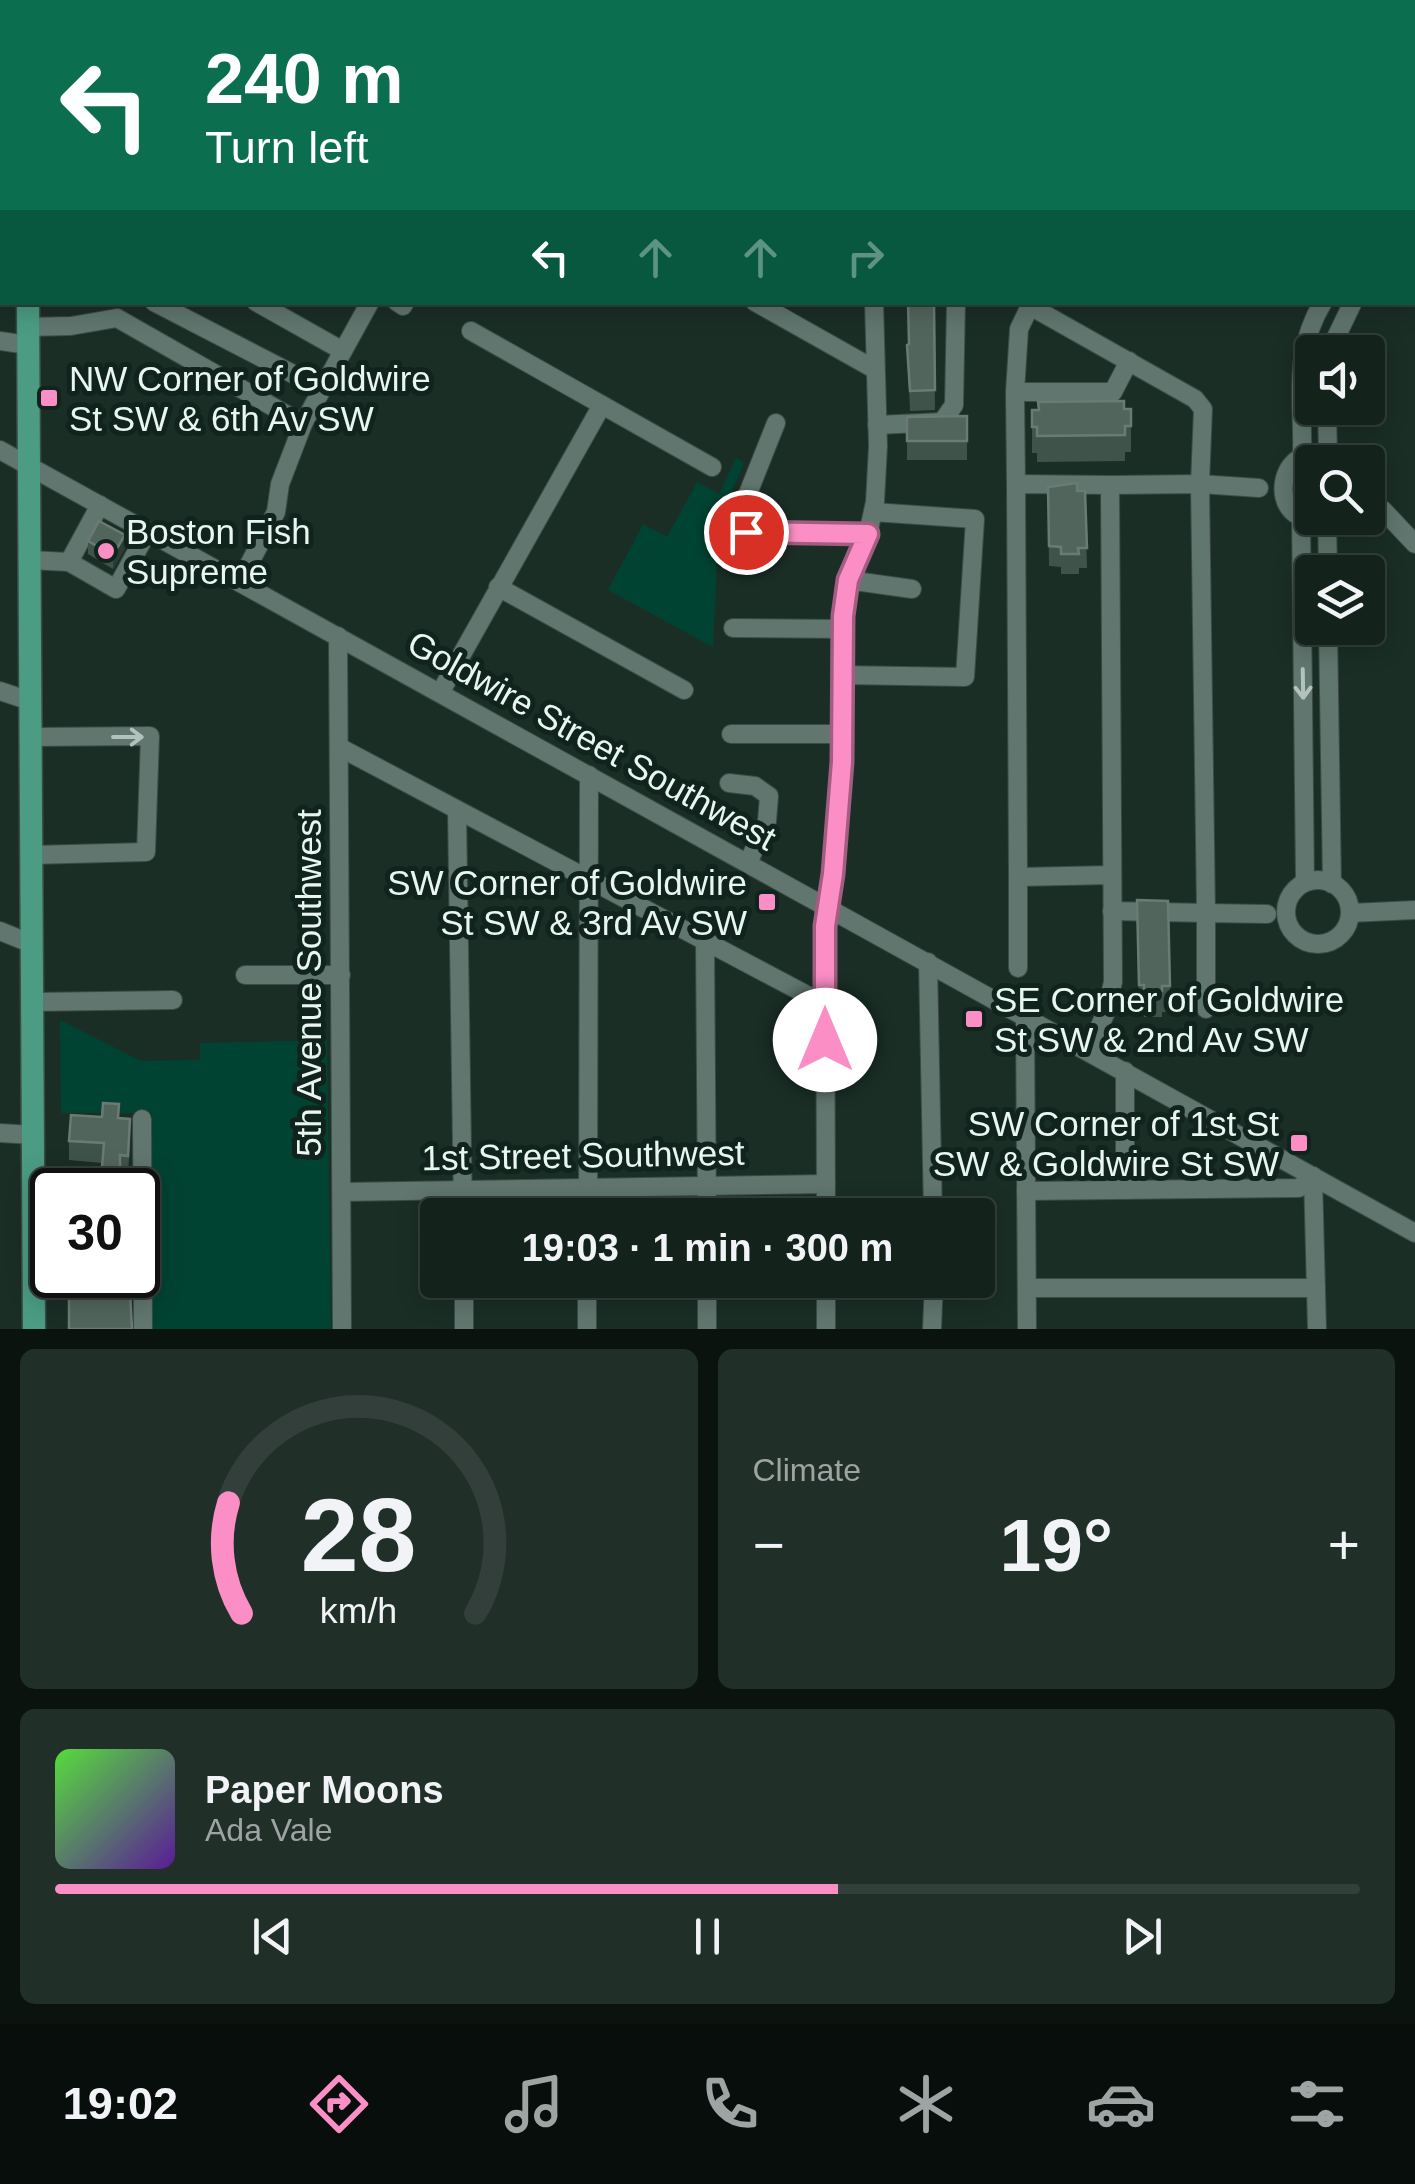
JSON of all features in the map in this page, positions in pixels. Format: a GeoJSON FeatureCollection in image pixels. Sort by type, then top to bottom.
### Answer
{"type":"FeatureCollection","features":[{"type":"Feature","properties":{"kind":"main road"},"geometry":{"type":"LineString","coordinates":[[28,305],[34,1329]]}},
{"type":"Feature","properties":{"kind":"street"},"geometry":{"type":"LineString","coordinates":[[160,305],[322,389]]}},
{"type":"Feature","properties":{"kind":"street"},"geometry":{"type":"LineString","coordinates":[[261,305],[344,351]]}},
{"type":"Feature","properties":{"kind":"street"},"geometry":{"type":"LineString","coordinates":[[240,582],[276,512],[280,484],[303,424],[368,305]]}},
{"type":"Feature","properties":{"kind":"street"},"geometry":{"type":"LineString","coordinates":[[760,305],[874,369]]}},
{"type":"Feature","properties":{"kind":"street"},"geometry":{"type":"LineString","coordinates":[[826,1198],[827,906],[833,874],[842,734],[842,629],[848,580],[873,512],[877,426],[874,305]]}},
{"type":"Feature","properties":{"kind":"street"},"geometry":{"type":"LineString","coordinates":[[877,426],[942,422],[954,405],[956,305]]}},
{"type":"Feature","properties":{"kind":"street"},"geometry":{"type":"LineString","coordinates":[[1302,445],[1300,364],[1304,342],[1322,305]]}},
{"type":"Feature","properties":{"kind":"street"},"geometry":{"type":"LineString","coordinates":[[1337,335],[1352,305]]}},
{"type":"Feature","properties":{"kind":"street"},"geometry":{"type":"LineString","coordinates":[[1018,968],[1014,392],[1019,329],[1030,306],[1195,398],[1204,409],[1200,484],[1206,1009]]}},
{"type":"Feature","properties":{"kind":"street"},"geometry":{"type":"LineString","coordinates":[[0,341],[71,326],[121,310],[303,424]]}},
{"type":"Feature","properties":{"kind":"street"},"geometry":{"type":"LineString","coordinates":[[471,331],[712,467]]}},
{"type":"Feature","properties":{"kind":"street"},"geometry":{"type":"LineString","coordinates":[[1014,392],[1113,392],[1129,362]]}},
{"type":"Feature","properties":{"kind":"street"},"geometry":{"type":"LineString","coordinates":[[440,693],[602,405]]}},
{"type":"Feature","properties":{"kind":"street"},"geometry":{"type":"LineString","coordinates":[[776,423],[742,506],[742,527],[746,532],[868,534]]}},
{"type":"Feature","properties":{"kind":"street","name":"Goldwire Street Southwest"},"geometry":{"type":"LineString","coordinates":[[0,450],[1415,1233]]}},
{"type":"Feature","properties":{"kind":"street"},"geometry":{"type":"LineString","coordinates":[[1295,463],[1284,476],[1283,496],[1295,511]]}},
{"type":"Feature","properties":{"kind":"street"},"geometry":{"type":"LineString","coordinates":[[1260,488],[1284,476]]}},
{"type":"Feature","properties":{"kind":"street"},"geometry":{"type":"LineString","coordinates":[[1016,484],[1200,484],[1260,488],[1283,496]]}},
{"type":"Feature","properties":{"kind":"street"},"geometry":{"type":"LineString","coordinates":[[1089,1051],[1106,1012],[1113,982],[1110,485]]}},
{"type":"Feature","properties":{"kind":"street"},"geometry":{"type":"LineString","coordinates":[[69,562],[100,505]]}},
{"type":"Feature","properties":{"kind":"street"},"geometry":{"type":"LineString","coordinates":[[842,675],[966,678],[975,519],[873,512]]}},
{"type":"Feature","properties":{"kind":"street"},"geometry":{"type":"LineString","coordinates":[[1385,512],[1415,544]]}},
{"type":"Feature","properties":{"kind":"street"},"geometry":{"type":"LineString","coordinates":[[29,560],[69,562],[116,589],[148,532]]}},
{"type":"Feature","properties":{"kind":"street"},"geometry":{"type":"LineString","coordinates":[[1301,535],[1305,882]]}},
{"type":"Feature","properties":{"kind":"street"},"geometry":{"type":"LineString","coordinates":[[848,580],[912,590]]}},
{"type":"Feature","properties":{"kind":"street"},"geometry":{"type":"LineString","coordinates":[[498,588],[684,690]]}},
{"type":"Feature","properties":{"kind":"street"},"geometry":{"type":"LineString","coordinates":[[733,628],[842,629]]}},
{"type":"Feature","properties":{"kind":"street","name":"5th Avenue Southwest"},"geometry":{"type":"LineString","coordinates":[[338,636],[342,1329]]}},
{"type":"Feature","properties":{"kind":"street"},"geometry":{"type":"LineString","coordinates":[[1328,645],[1332,884]]}},
{"type":"Feature","properties":{"kind":"street"},"geometry":{"type":"LineString","coordinates":[[0,691],[30,702]]}},
{"type":"Feature","properties":{"kind":"street"},"geometry":{"type":"LineString","coordinates":[[732,734],[842,734]]}},
{"type":"Feature","properties":{"kind":"street"},"geometry":{"type":"LineString","coordinates":[[30,737],[150,736],[146,852],[32,855]]}},
{"type":"Feature","properties":{"kind":"street"},"geometry":{"type":"LineString","coordinates":[[340,747],[824,1004]]}},
{"type":"Feature","properties":{"kind":"street"},"geometry":{"type":"LineString","coordinates":[[588,1198],[589,775]]}},
{"type":"Feature","properties":{"kind":"street"},"geometry":{"type":"LineString","coordinates":[[729,783],[755,786],[769,796],[766,821],[748,863]]}},
{"type":"Feature","properties":{"kind":"street"},"geometry":{"type":"LineString","coordinates":[[458,810],[462,1198]]}},
{"type":"Feature","properties":{"kind":"street"},"geometry":{"type":"LineString","coordinates":[[1018,878],[1111,875]]}},
{"type":"Feature","properties":{"kind":"street"},"geometry":{"type":"LineString","coordinates":[[1316,880],[1332,884],[1344,893],[1350,912],[1343,932],[1326,943],[1306,942],[1296,936],[1287,914],[1296,888],[1316,880]]}},
{"type":"Feature","properties":{"kind":"street"},"geometry":{"type":"LineString","coordinates":[[1112,911],[1267,914],[1273,908],[1287,914]]}},
{"type":"Feature","properties":{"kind":"street"},"geometry":{"type":"LineString","coordinates":[[1350,912],[1415,910]]}},
{"type":"Feature","properties":{"kind":"street"},"geometry":{"type":"LineString","coordinates":[[0,931],[32,944]]}},
{"type":"Feature","properties":{"kind":"street"},"geometry":{"type":"LineString","coordinates":[[705,941],[706,1198]]}},
{"type":"Feature","properties":{"kind":"street"},"geometry":{"type":"LineString","coordinates":[[928,962],[933,1198]]}},
{"type":"Feature","properties":{"kind":"street"},"geometry":{"type":"LineString","coordinates":[[245,975],[341,975]]}},
{"type":"Feature","properties":{"kind":"street"},"geometry":{"type":"LineString","coordinates":[[32,1002],[173,1000]]}},
{"type":"Feature","properties":{"kind":"street"},"geometry":{"type":"LineString","coordinates":[[1025,1016],[1027,1329]]}},
{"type":"Feature","properties":{"kind":"street"},"geometry":{"type":"LineString","coordinates":[[1124,1071],[1125,1190]]}},
{"type":"Feature","properties":{"kind":"street"},"geometry":{"type":"LineString","coordinates":[[142,1119],[143,1329]]}},
{"type":"Feature","properties":{"kind":"street"},"geometry":{"type":"LineString","coordinates":[[0,1133],[33,1135]]}},
{"type":"Feature","properties":{"kind":"street"},"geometry":{"type":"LineString","coordinates":[[1026,1191],[1298,1188],[1313,1176]]}},
{"type":"Feature","properties":{"kind":"street"},"geometry":{"type":"LineString","coordinates":[[1313,1176],[1316,1329]]}},
{"type":"Feature","properties":{"kind":"street","name":"1st Street Southwest"},"geometry":{"type":"LineString","coordinates":[[342,1192],[826,1184]]}},
{"type":"Feature","properties":{"kind":"street"},"geometry":{"type":"LineString","coordinates":[[1027,1288],[1316,1288]]}},
{"type":"Feature","properties":{"kind":"street"},"geometry":{"type":"LineString","coordinates":[[464,1298],[464,1329]]}},
{"type":"Feature","properties":{"kind":"street"},"geometry":{"type":"LineString","coordinates":[[587,1298],[587,1329]]}},
{"type":"Feature","properties":{"kind":"street"},"geometry":{"type":"LineString","coordinates":[[707,1298],[708,1329]]}},
{"type":"Feature","properties":{"kind":"street"},"geometry":{"type":"LineString","coordinates":[[826,1298],[826,1329]]}},
{"type":"Feature","properties":{"kind":"street"},"geometry":{"type":"LineString","coordinates":[[932,1329],[933,1298]]}},
{"type":"Feature","properties":{"kind":"green space"},"geometry":{"type":"Polygon","coordinates":[[[736,458],[744,463],[724,510],[718,539],[713,647],[608,590],[643,524],[667,537],[697,482],[719,494],[736,458]]]}},
{"type":"Feature","properties":{"kind":"green space"},"geometry":{"type":"Polygon","coordinates":[[[60,1020],[141,1061],[200,1060],[200,1043],[327,1040],[331,1329],[152,1329],[152,1298],[160,1298],[160,1168],[152,1168],[152,1113],[61,1113],[60,1020]]]}},
{"type":"Feature","properties":{"kind":"building"},"geometry":{"type":"Polygon","coordinates":[[[908,305],[934,305],[935,390],[910,391],[908,305]]]}},
{"type":"Feature","properties":{"kind":"building"},"geometry":{"type":"Polygon","coordinates":[[[1124,401],[1124,409],[1131,409],[1131,426],[1125,426],[1125,435],[1037,436],[1037,427],[1032,427],[1032,410],[1039,410],[1038,402],[1124,401]]]}},
{"type":"Feature","properties":{"kind":"building"},"geometry":{"type":"Polygon","coordinates":[[[967,416],[967,441],[907,441],[907,417],[967,416]]]}},
{"type":"Feature","properties":{"kind":"building"},"geometry":{"type":"Polygon","coordinates":[[[1077,483],[1077,491],[1085,491],[1087,548],[1078,548],[1079,554],[1061,554],[1061,547],[1049,546],[1048,487],[1077,483]]]}},
{"type":"Feature","properties":{"kind":"building"},"geometry":{"type":"Polygon","coordinates":[[[99,521],[125,535],[113,555],[88,541],[99,521]]]}},
{"type":"Feature","properties":{"kind":"building"},"geometry":{"type":"Polygon","coordinates":[[[1137,900],[1168,901],[1170,986],[1162,986],[1162,991],[1144,991],[1144,985],[1139,985],[1137,900]]]}},
{"type":"Feature","properties":{"kind":"building"},"geometry":{"type":"Polygon","coordinates":[[[103,1103],[119,1104],[118,1118],[130,1119],[128,1156],[120,1155],[120,1168],[102,1167],[104,1143],[69,1141],[71,1115],[102,1117],[103,1103]]]}},
{"type":"Feature","properties":{"kind":"building"},"geometry":{"type":"Polygon","coordinates":[[[69,1298],[130,1298],[132,1329],[69,1329],[69,1298]]]}},
{"type":"Feature","properties":{"kind":"place","name":"NW Corner of Goldwire St SW & 6th Av SW"},"geometry":{"type":"Point","coordinates":[49,398]}},
{"type":"Feature","properties":{"kind":"place","name":"Boston Fish Supreme"},"geometry":{"type":"Point","coordinates":[106,551]}},
{"type":"Feature","properties":{"kind":"place","name":"SW Corner of Goldwire St SW & 3rd Av SW"},"geometry":{"type":"Point","coordinates":[767,902]}},
{"type":"Feature","properties":{"kind":"place","name":"SE Corner of Goldwire St SW & 2nd Av SW"},"geometry":{"type":"Point","coordinates":[974,1019]}},
{"type":"Feature","properties":{"kind":"place","name":"SW Corner of 1st St SW & Goldwire St SW"},"geometry":{"type":"Point","coordinates":[1299,1143]}},
{"type":"Feature","properties":{"kind":"route"},"geometry":{"type":"LineString","coordinates":[[746,532],[868,534],[848,580],[843,616],[842,762],[825,926],[825,1040]]}}]}
